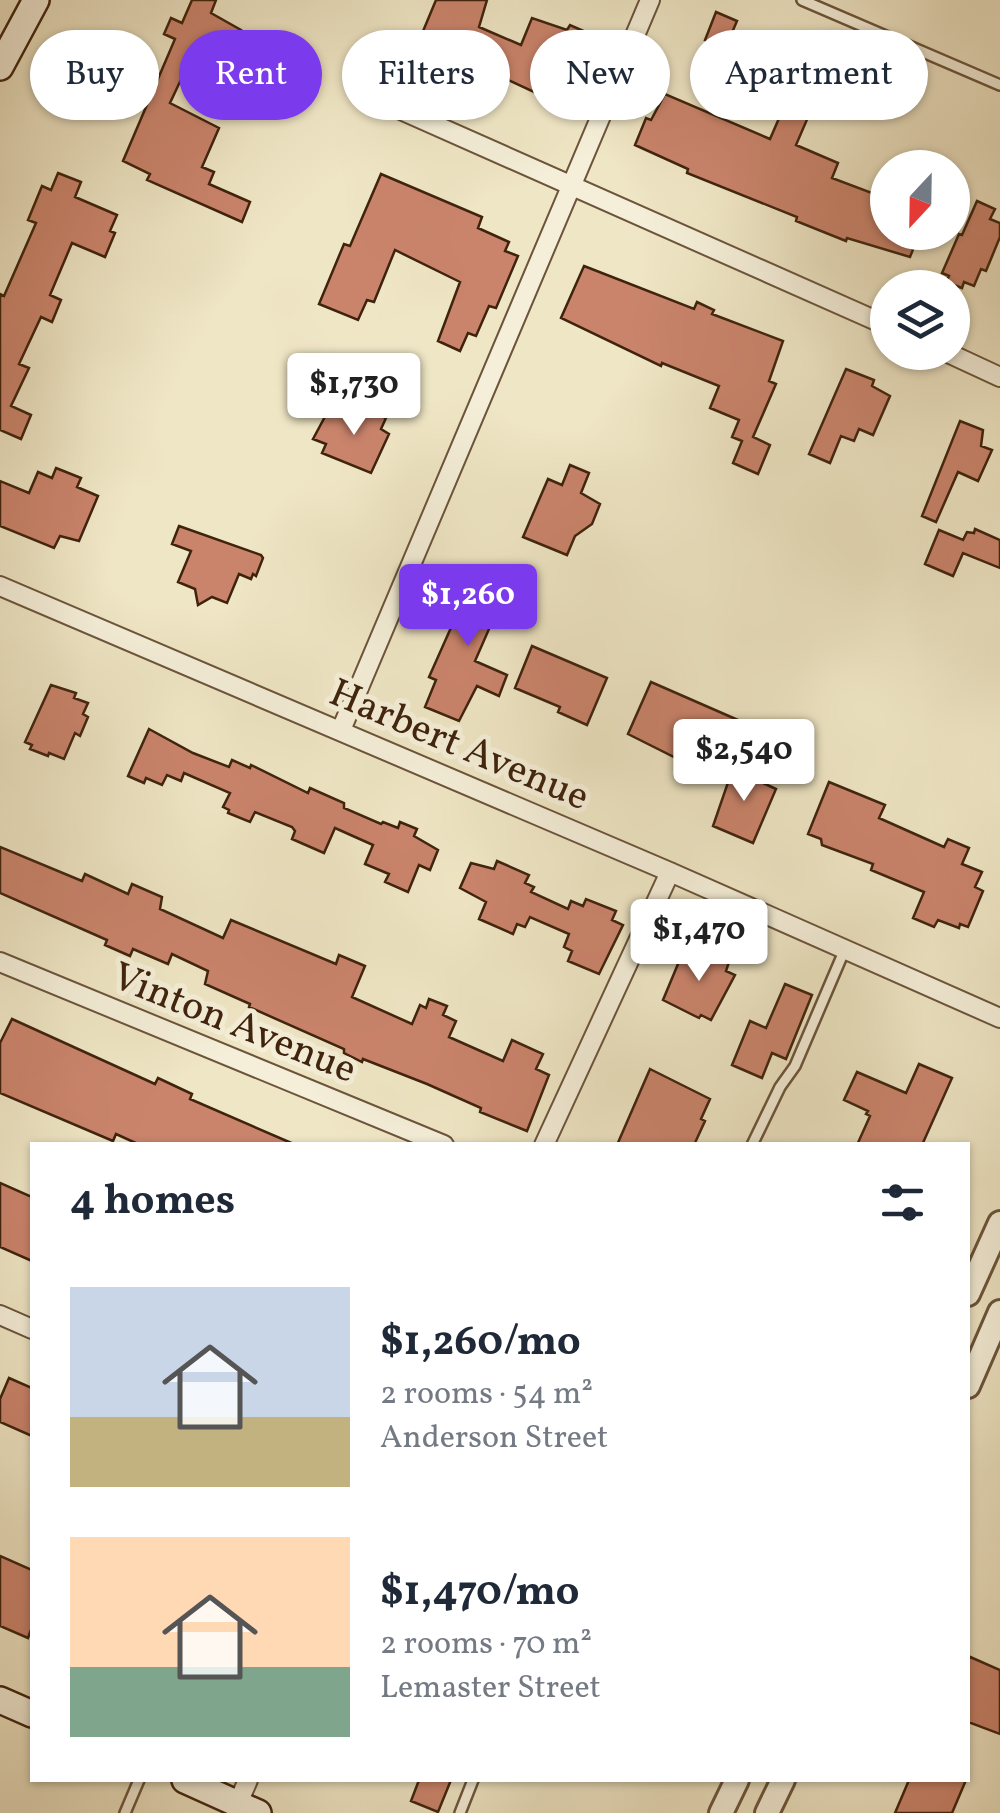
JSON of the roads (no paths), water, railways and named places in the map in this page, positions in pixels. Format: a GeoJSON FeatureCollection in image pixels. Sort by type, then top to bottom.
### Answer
{"type":"FeatureCollection","features":[{"type":"Feature","properties":{"kind":"main road"},"geometry":{"type":"LineString","coordinates":[[0,67],[36,0]]}},
{"type":"Feature","properties":{"kind":"main road"},"geometry":{"type":"LineString","coordinates":[[0,1700],[30,1713]]}},
{"type":"Feature","properties":{"kind":"main road"},"geometry":{"type":"LineString","coordinates":[[192,1782],[248,1799]]}},
{"type":"Feature","properties":{"kind":"street"},"geometry":{"type":"LineString","coordinates":[[341,730],[650,0]]}},
{"type":"Feature","properties":{"kind":"street"},"geometry":{"type":"LineString","coordinates":[[427,120],[870,318]]}},
{"type":"Feature","properties":{"kind":"street"},"geometry":{"type":"LineString","coordinates":[[970,363],[1000,377]]}},
{"type":"Feature","properties":{"kind":"street","name":"Harbert Avenue"},"geometry":{"type":"LineString","coordinates":[[0,586],[670,872],[1000,1018]]}},
{"type":"Feature","properties":{"kind":"street"},"geometry":{"type":"LineString","coordinates":[[545,1142],[670,872]]}},
{"type":"Feature","properties":{"kind":"street","name":"Vinton Avenue"},"geometry":{"type":"LineString","coordinates":[[0,962],[437,1142]]}},
{"type":"Feature","properties":{"kind":"street"},"geometry":{"type":"LineString","coordinates":[[970,1290],[1000,1223]]}},
{"type":"Feature","properties":{"kind":"street"},"geometry":{"type":"LineString","coordinates":[[970,1381],[1000,1312]]}},
{"type":"Feature","properties":{"kind":"street"},"geometry":{"type":"LineString","coordinates":[[0,1315],[30,1328]]}},
{"type":"Feature","properties":{"kind":"street"},"geometry":{"type":"LineString","coordinates":[[721,1813],[736,1782]]}},
{"type":"Feature","properties":{"kind":"street"},"geometry":{"type":"LineString","coordinates":[[767,1813],[782,1782]]}},
{"type":"Feature","properties":{"kind":"lane"},"geometry":{"type":"LineString","coordinates":[[802,0],[1000,84]]}},
{"type":"Feature","properties":{"kind":"lane"},"geometry":{"type":"LineString","coordinates":[[753,1142],[780,1087],[795,1066],[845,949]]}},
{"type":"Feature","properties":{"kind":"lane"},"geometry":{"type":"LineString","coordinates":[[125,1813],[138,1782]]}},
{"type":"Feature","properties":{"kind":"lane"},"geometry":{"type":"LineString","coordinates":[[460,1813],[472,1782]]}}]}
